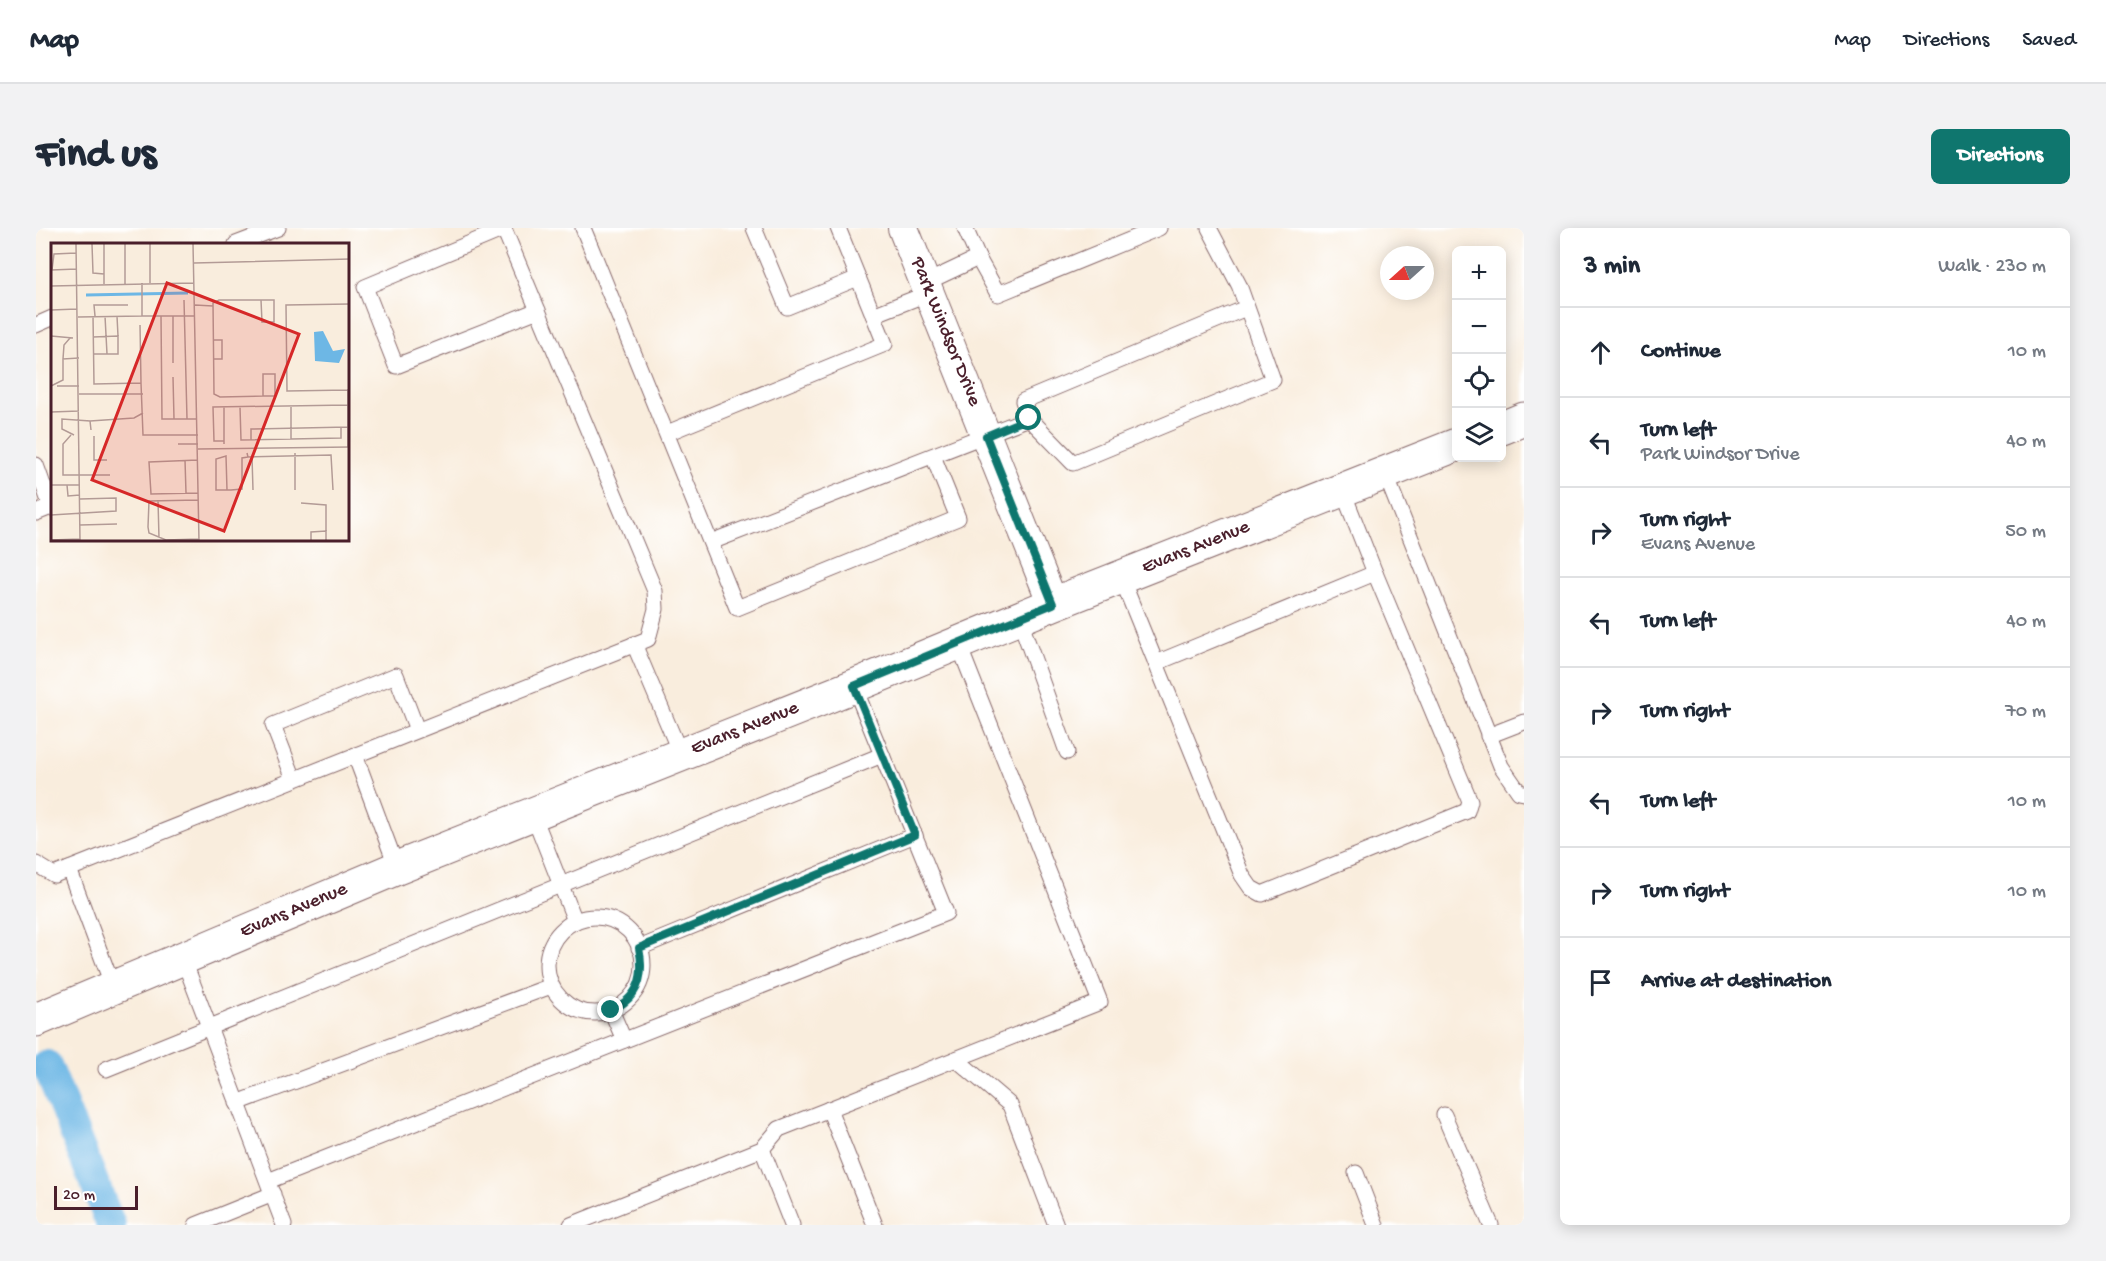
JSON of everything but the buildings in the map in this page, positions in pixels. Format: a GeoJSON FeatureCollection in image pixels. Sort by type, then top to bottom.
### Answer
{"type":"FeatureCollection","features":[{"type":"Feature","properties":{"kind":"street","name":"Park Windsor Drive"},"geometry":{"type":"LineString","coordinates":[[903,228],[1053,604]]}},
{"type":"Feature","properties":{"kind":"street"},"geometry":{"type":"LineString","coordinates":[[1506,426],[1524,419]]}},
{"type":"Feature","properties":{"kind":"street","name":"Evans Avenue"},"geometry":{"type":"LineString","coordinates":[[36,1020],[397,868],[1053,604],[1452,447]]}},
{"type":"Feature","properties":{"kind":"lane"},"geometry":{"type":"LineString","coordinates":[[240,243],[278,228]]}},
{"type":"Feature","properties":{"kind":"lane"},"geometry":{"type":"LineString","coordinates":[[583,228],[738,608],[958,518],[933,456]]}},
{"type":"Feature","properties":{"kind":"lane"},"geometry":{"type":"LineString","coordinates":[[754,228],[787,307],[858,278]]}},
{"type":"Feature","properties":{"kind":"lane"},"geometry":{"type":"LineString","coordinates":[[667,433],[885,344],[838,228]]}},
{"type":"Feature","properties":{"kind":"lane"},"geometry":{"type":"LineString","coordinates":[[967,229],[978,258],[998,294],[1159,228]]}},
{"type":"Feature","properties":{"kind":"lane"},"geometry":{"type":"LineString","coordinates":[[1209,228],[1239,285],[1273,380],[1073,463],[1029,418],[1023,402],[1246,308]]}},
{"type":"Feature","properties":{"kind":"lane"},"geometry":{"type":"LineString","coordinates":[[36,864],[54,875],[648,639],[656,609],[655,591],[538,310],[504,229],[365,287],[396,366],[538,310]]}},
{"type":"Feature","properties":{"kind":"lane"},"geometry":{"type":"LineString","coordinates":[[873,315],[978,258]]}},
{"type":"Feature","properties":{"kind":"lane"},"geometry":{"type":"LineString","coordinates":[[36,325],[51,318]]}},
{"type":"Feature","properties":{"kind":"lane"},"geometry":{"type":"LineString","coordinates":[[711,542],[1029,418]]}},
{"type":"Feature","properties":{"kind":"lane"},"geometry":{"type":"LineString","coordinates":[[36,465],[51,507],[36,513]]}},
{"type":"Feature","properties":{"kind":"lane"},"geometry":{"type":"LineString","coordinates":[[1385,473],[1501,766],[1519,792],[1524,793]]}},
{"type":"Feature","properties":{"kind":"lane"},"geometry":{"type":"LineString","coordinates":[[1121,577],[1242,875],[1251,888],[1262,894],[1467,811],[1470,801],[1342,489]]}},
{"type":"Feature","properties":{"kind":"lane"},"geometry":{"type":"LineString","coordinates":[[1156,663],[1375,573]]}},
{"type":"Feature","properties":{"kind":"lane"},"geometry":{"type":"LineString","coordinates":[[1019,618],[1067,752]]}},
{"type":"Feature","properties":{"kind":"lane"},"geometry":{"type":"LineString","coordinates":[[571,1225],[762,1149],[779,1129],[1100,1002],[958,643]]}},
{"type":"Feature","properties":{"kind":"lane"},"geometry":{"type":"LineString","coordinates":[[634,644],[681,755]]}},
{"type":"Feature","properties":{"kind":"lane"},"geometry":{"type":"LineString","coordinates":[[294,779],[273,725],[396,675],[417,730]]}},
{"type":"Feature","properties":{"kind":"lane"},"geometry":{"type":"LineString","coordinates":[[196,1225],[270,1187],[624,1040],[946,913],[854,686]]}},
{"type":"Feature","properties":{"kind":"lane"},"geometry":{"type":"LineString","coordinates":[[1488,736],[1524,722]]}},
{"type":"Feature","properties":{"kind":"lane"},"geometry":{"type":"LineString","coordinates":[[356,755],[397,868]]}},
{"type":"Feature","properties":{"kind":"lane"},"geometry":{"type":"LineString","coordinates":[[106,1069],[882,755]]}},
{"type":"Feature","properties":{"kind":"lane"},"geometry":{"type":"LineString","coordinates":[[533,814],[575,921]]}},
{"type":"Feature","properties":{"kind":"lane"},"geometry":{"type":"LineString","coordinates":[[639,948],[915,835]]}},
{"type":"Feature","properties":{"kind":"lane"},"geometry":{"type":"LineString","coordinates":[[69,869],[113,987]]}},
{"type":"Feature","properties":{"kind":"lane"},"geometry":{"type":"LineString","coordinates":[[590,917],[606,919],[620,925],[632,935],[639,948],[642,963],[640,980],[633,994],[621,1006],[590,1013],[574,1009],[561,999],[551,986],[547,971],[548,956],[553,941],[562,929],[575,921],[590,917]]}},
{"type":"Feature","properties":{"kind":"lane"},"geometry":{"type":"LineString","coordinates":[[183,958],[284,1225]]}},
{"type":"Feature","properties":{"kind":"lane"},"geometry":{"type":"LineString","coordinates":[[237,1103],[551,986]]}},
{"type":"Feature","properties":{"kind":"lane"},"geometry":{"type":"LineString","coordinates":[[611,1010],[624,1040]]}},
{"type":"Feature","properties":{"kind":"lane"},"geometry":{"type":"LineString","coordinates":[[956,1059],[1010,1105],[1056,1225]]}},
{"type":"Feature","properties":{"kind":"lane"},"geometry":{"type":"LineString","coordinates":[[829,1109],[875,1225]]}},
{"type":"Feature","properties":{"kind":"lane"},"geometry":{"type":"LineString","coordinates":[[1444,1115],[1491,1225]]}},
{"type":"Feature","properties":{"kind":"lane"},"geometry":{"type":"LineString","coordinates":[[762,1149],[792,1225]]}},
{"type":"Feature","properties":{"kind":"lane"},"geometry":{"type":"LineString","coordinates":[[1356,1173],[1376,1225]]}},
{"type":"Feature","properties":{"kind":"waterway"},"geometry":{"type":"LineString","coordinates":[[47,1065],[111,1225]]}},
{"type":"Feature","properties":{"kind":"route"},"geometry":{"type":"LineString","coordinates":[[611,1010],[621,1006],[633,994],[640,980],[642,963],[639,948],[915,835],[854,686],[1053,604],[986,436],[1029,418]]}}]}
